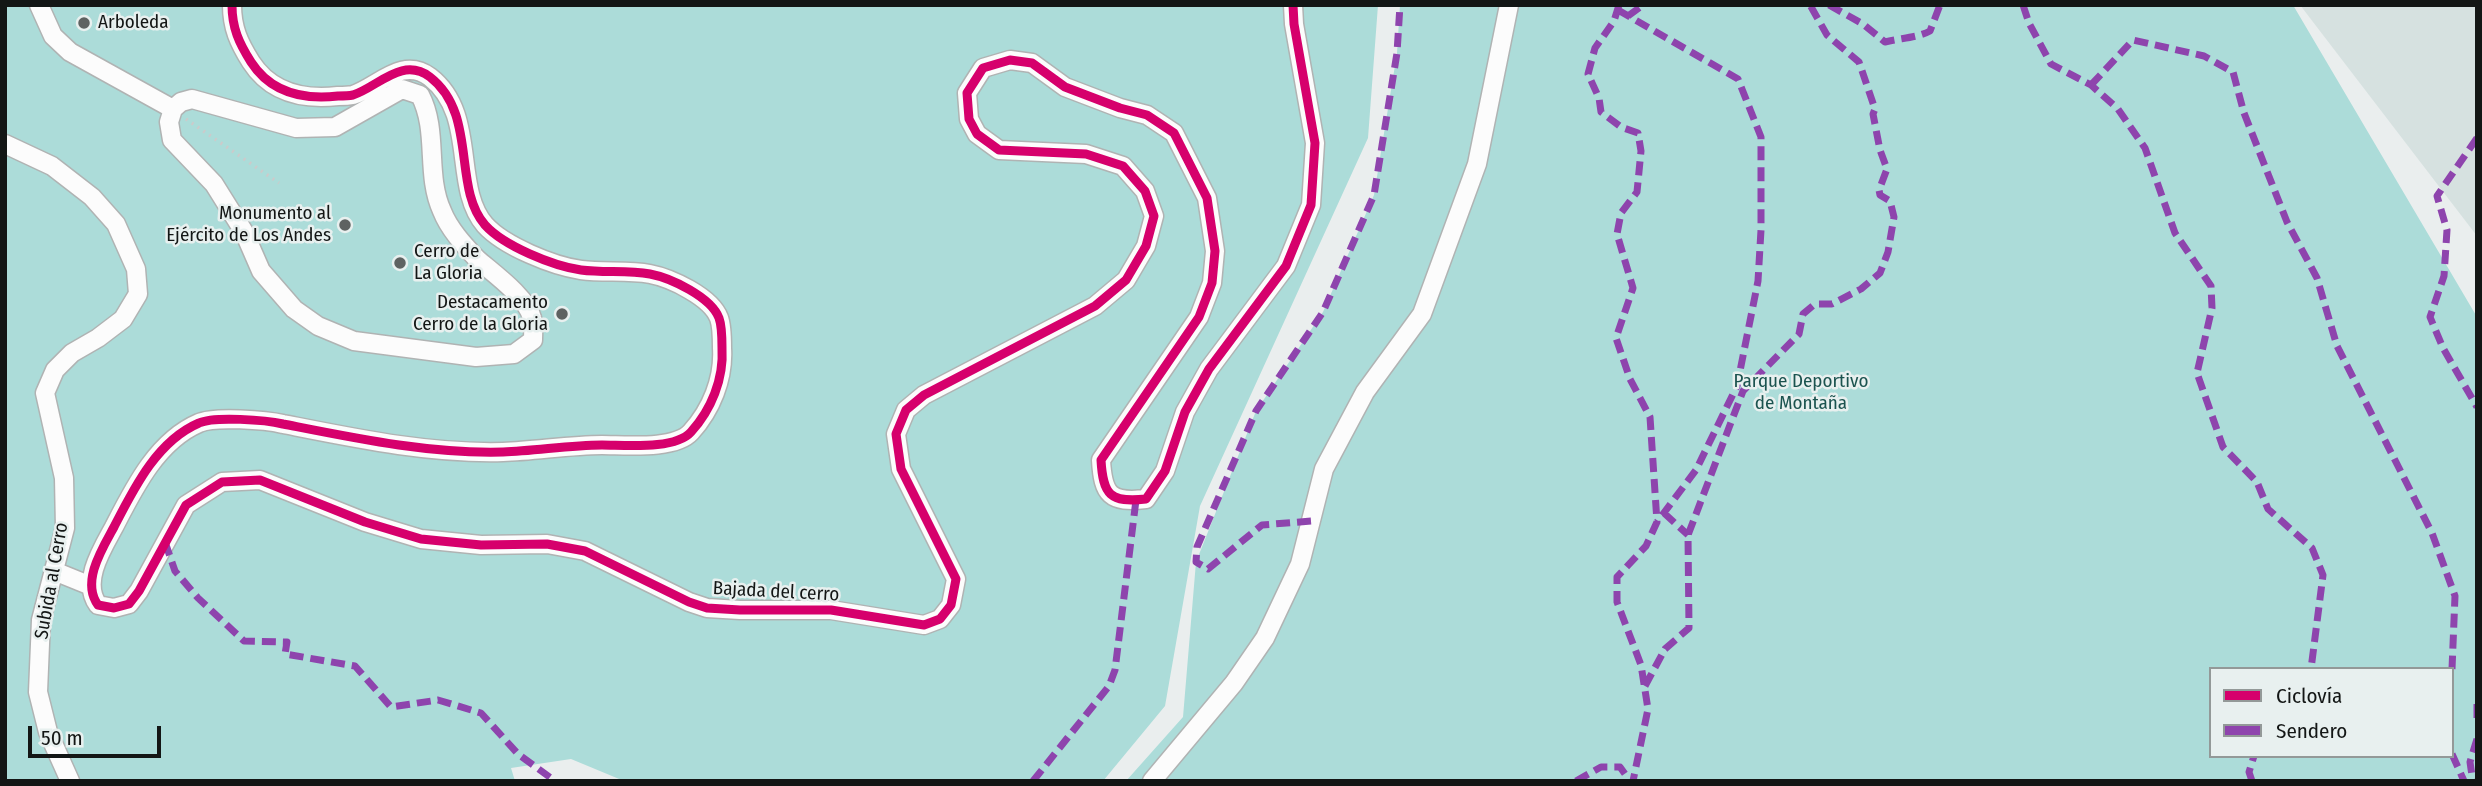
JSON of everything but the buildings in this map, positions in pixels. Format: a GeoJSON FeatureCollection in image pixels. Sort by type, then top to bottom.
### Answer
{"type":"FeatureCollection","features":[{"type":"Feature","properties":{"kind":"street"},"geometry":{"type":"LineString","coordinates":[[39,5],[53,37],[70,52],[173,109]]}},
{"type":"Feature","properties":{"kind":"street"},"geometry":{"type":"LineString","coordinates":[[54,571],[91,586],[96,565],[110,534],[148,468],[174,436],[203,420],[267,421],[352,438],[435,448],[501,452],[588,445],[661,445],[688,436],[710,405],[721,374],[723,352],[719,316],[697,292],[652,274],[580,270],[546,262],[486,226],[475,207],[461,129],[449,100],[429,76],[402,70],[354,95],[316,98],[287,93],[264,79],[254,67],[237,39],[232,21],[232,5]]}},
{"type":"Feature","properties":{"kind":"street","name":"Bajada del cerro"},"geometry":{"type":"LineString","coordinates":[[91,586],[92,596],[98,605],[114,608],[129,604],[139,591],[186,505],[222,482],[260,480],[330,509],[421,539],[481,545],[547,544],[585,551],[689,602],[707,608],[831,610],[924,625],[940,619],[951,605],[956,579],[901,468],[896,434],[906,410],[925,396],[1095,306],[1126,280],[1146,246],[1154,216],[1145,191],[1123,166],[1086,153],[999,150],[977,134],[969,118],[967,93],[983,68],[1010,60],[1032,63],[1065,87],[1120,108],[1147,115],[1174,133],[1207,198],[1215,251],[1212,283],[1199,317],[1101,460],[1103,482],[1113,496],[1129,501],[1146,499],[1165,471],[1185,412],[1209,369],[1286,266],[1311,205],[1315,143],[1293,5]]}},
{"type":"Feature","properties":{"kind":"street"},"geometry":{"type":"LineString","coordinates":[[1152,781],[1234,682],[1265,638],[1300,564],[1324,470],[1365,392],[1422,314],[1477,164],[1509,5]]}},
{"type":"Feature","properties":{"kind":"street"},"geometry":{"type":"LineString","coordinates":[[420,95],[429,76]]}},
{"type":"Feature","properties":{"kind":"street"},"geometry":{"type":"LineString","coordinates":[[402,89],[420,95],[428,109],[432,175],[441,211],[475,257],[521,299],[532,317],[533,340],[514,355],[476,357],[354,341],[318,327],[294,309],[261,271],[244,232],[214,184],[172,140],[169,122],[173,109],[181,102],[192,99],[296,128],[335,127],[402,89]]}},
{"type":"Feature","properties":{"kind":"street","name":"Subida al Cerro"},"geometry":{"type":"LineString","coordinates":[[5,144],[51,166],[92,197],[116,224],[136,268],[138,294],[123,319],[99,338],[72,353],[55,370],[45,393],[64,478],[65,528],[41,620],[38,692],[48,732],[70,781]]}},
{"type":"Feature","properties":{"kind":"path"},"geometry":{"type":"LineString","coordinates":[[173,109],[279,183]]}},
{"type":"Feature","properties":{"kind":"shaded area"},"geometry":{"type":"Polygon","coordinates":[[[2300,5],[2477,5],[2477,236],[2300,5]]]}},
{"type":"Feature","properties":{"kind":"green space"},"geometry":{"type":"Polygon","coordinates":[[[5,5],[1378,5],[1368,138],[1200,506],[1165,706],[1103,781],[624,781],[571,759],[511,768],[515,781],[5,781],[5,5]]]}},
{"type":"Feature","properties":{"kind":"green space","name":"Parque Deportivo de Montaña"},"geometry":{"type":"Polygon","coordinates":[[[1400,5],[2293,5],[2477,317],[2477,781],[1126,781],[1183,717],[1196,562],[1256,411],[1323,312],[1374,195],[1397,53],[1400,5]]]}},
{"type":"Feature","properties":{"kind":"marked path"},"geometry":{"type":"LineString","coordinates":[[1311,521],[1262,525],[1208,569],[1196,562],[1197,547],[1256,411],[1323,312],[1374,195],[1397,53],[1400,5]]}},
{"type":"Feature","properties":{"kind":"marked path"},"geometry":{"type":"LineString","coordinates":[[1619,5],[1614,21],[1595,48],[1588,74],[1599,98],[1601,112],[1621,127],[1638,133],[1641,151],[1637,192],[1621,213],[1617,234],[1633,288],[1616,338],[1630,379],[1650,417],[1657,522],[1646,546],[1617,577],[1617,602],[1641,665],[1648,709],[1633,781]]}},
{"type":"Feature","properties":{"kind":"marked path"},"geometry":{"type":"LineString","coordinates":[[1628,16],[1643,5]]}},
{"type":"Feature","properties":{"kind":"marked path"},"geometry":{"type":"LineString","coordinates":[[1645,686],[1665,649],[1689,628],[1688,535],[1743,391],[1799,334],[1803,314],[1815,304],[1832,304],[1861,289],[1880,273],[1888,252],[1894,217],[1890,201],[1880,195],[1879,190],[1887,169],[1880,150],[1873,114],[1875,109],[1859,62],[1827,35],[1810,5]]}},
{"type":"Feature","properties":{"kind":"marked path"},"geometry":{"type":"LineString","coordinates":[[1829,5],[1863,24],[1885,42],[1930,31],[1940,5]]}},
{"type":"Feature","properties":{"kind":"marked path"},"geometry":{"type":"LineString","coordinates":[[2023,5],[2029,23],[2051,64],[2091,85],[2118,109],[2145,148],[2175,233],[2211,286],[2212,308],[2197,373],[2223,447],[2257,482],[2268,509],[2312,548],[2323,575],[2311,667]]}},
{"type":"Feature","properties":{"kind":"marked path"},"geometry":{"type":"LineString","coordinates":[[1618,10],[1738,79],[1761,137],[1758,281],[1737,386],[1696,470],[1657,522]]}},
{"type":"Feature","properties":{"kind":"marked path"},"geometry":{"type":"LineString","coordinates":[[2091,85],[2133,40],[2204,56],[2233,72],[2244,113],[2287,222],[2317,278],[2337,346],[2432,533],[2455,596],[2452,667]]}},
{"type":"Feature","properties":{"kind":"marked path"},"geometry":{"type":"LineString","coordinates":[[2477,138],[2437,196],[2447,230],[2444,276],[2430,317],[2443,348],[2477,407]]}},
{"type":"Feature","properties":{"kind":"marked path"},"geometry":{"type":"LineString","coordinates":[[1033,781],[1109,686],[1115,670],[1136,500]]}},
{"type":"Feature","properties":{"kind":"marked path"},"geometry":{"type":"LineString","coordinates":[[1664,513],[1688,535]]}},
{"type":"Feature","properties":{"kind":"marked path"},"geometry":{"type":"LineString","coordinates":[[165,542],[175,571],[198,598],[244,641],[287,642],[285,654],[355,666],[391,707],[438,700],[481,713],[518,754],[555,781]]}},
{"type":"Feature","properties":{"kind":"marked path"},"geometry":{"type":"LineString","coordinates":[[2477,704],[2477,718]]}},
{"type":"Feature","properties":{"kind":"marked path"},"geometry":{"type":"LineString","coordinates":[[2477,739],[2470,762],[2472,776],[2477,780]]}},
{"type":"Feature","properties":{"kind":"marked path"},"geometry":{"type":"LineString","coordinates":[[2252,781],[2249,772],[2253,758]]}},
{"type":"Feature","properties":{"kind":"marked path"},"geometry":{"type":"LineString","coordinates":[[2454,758],[2464,781]]}},
{"type":"Feature","properties":{"kind":"marked path"},"geometry":{"type":"LineString","coordinates":[[1576,781],[1601,767],[1620,767],[1630,781]]}},
{"type":"Feature","properties":{"kind":"cycle path"},"geometry":{"type":"LineString","coordinates":[[232,5],[237,35],[251,62],[268,81],[289,92],[312,97],[349,96],[400,71],[420,71],[430,77],[445,92],[454,110],[460,130],[469,191],[475,209],[485,225],[516,247],[557,264],[581,270],[650,274],[679,284],[699,296],[715,310],[720,321],[721,371],[710,404],[691,432],[684,438],[662,444],[475,452],[392,444],[265,421],[228,419],[199,423],[171,441],[148,467],[130,497],[104,545],[92,576],[93,596],[98,605],[114,608],[129,604],[139,591],[186,505],[222,482],[260,480],[365,522],[421,539],[481,545],[547,544],[585,551],[689,602],[707,608],[831,610],[924,625],[940,619],[951,605],[956,579],[901,469],[896,434],[906,410],[924,395],[1095,306],[1126,280],[1146,246],[1154,216],[1145,191],[1123,166],[1086,154],[999,150],[977,134],[969,119],[967,93],[983,68],[1010,60],[1032,63],[1065,87],[1120,108],[1147,115],[1174,133],[1207,198],[1215,251],[1212,283],[1199,317],[1101,460],[1104,481],[1111,494],[1124,500],[1146,499],[1165,471],[1185,412],[1209,369],[1286,266],[1311,205],[1315,143],[1293,5]]}},
{"type":"Feature","properties":{"kind":"place","name":"Arboleda"},"geometry":{"type":"Point","coordinates":[84,23]}},
{"type":"Feature","properties":{"kind":"place","name":"Monumento al Ejército de Los Andes"},"geometry":{"type":"Point","coordinates":[345,225]}},
{"type":"Feature","properties":{"kind":"place","name":"Cerro de La Gloria"},"geometry":{"type":"Point","coordinates":[400,263]}},
{"type":"Feature","properties":{"kind":"place","name":"Destacamento Cerro de la Gloria"},"geometry":{"type":"Point","coordinates":[562,314]}}]}
